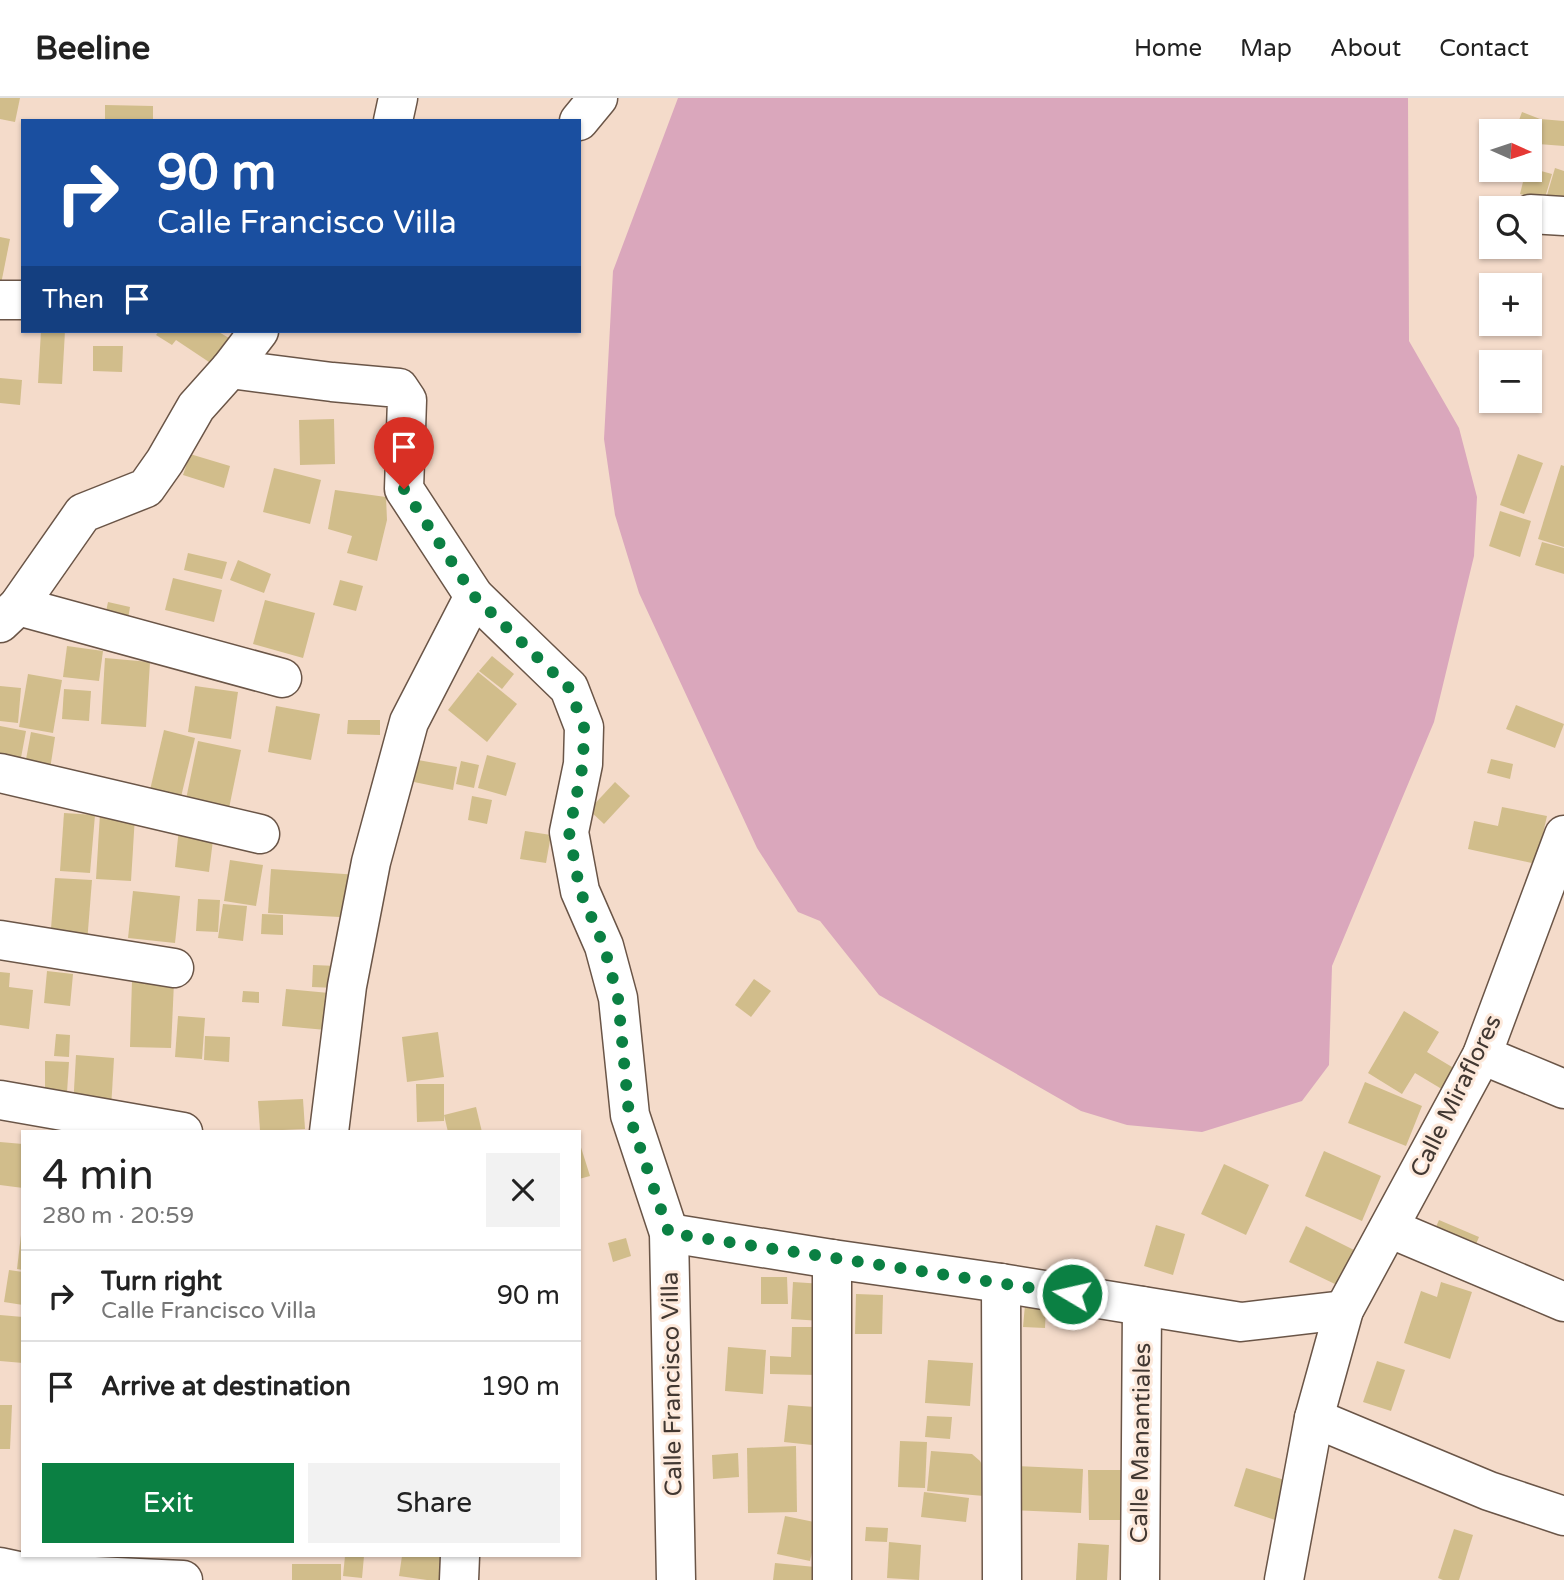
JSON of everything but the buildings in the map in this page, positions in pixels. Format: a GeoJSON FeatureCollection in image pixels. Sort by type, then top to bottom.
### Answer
{"type":"FeatureCollection","features":[{"type":"Feature","properties":{"kind":"street"},"geometry":{"type":"LineString","coordinates":[[393,119],[398,98]]}},
{"type":"Feature","properties":{"kind":"street"},"geometry":{"type":"LineString","coordinates":[[581,119],[598,98]]}},
{"type":"Feature","properties":{"kind":"street"},"geometry":{"type":"LineString","coordinates":[[1542,215],[1564,216]]}},
{"type":"Feature","properties":{"kind":"street"},"geometry":{"type":"LineString","coordinates":[[0,299],[21,300]]}},
{"type":"Feature","properties":{"kind":"street"},"geometry":{"type":"LineString","coordinates":[[257,333],[196,407],[146,488],[83,513],[9,614],[282,678]]}},
{"type":"Feature","properties":{"kind":"street","name":"Calle Francisco Villa"},"geometry":{"type":"LineString","coordinates":[[230,369],[399,388],[407,400],[404,489],[474,596],[569,688],[584,727],[583,764],[569,832],[580,891],[604,946],[618,998],[629,1115],[669,1233],[676,1580]]}},
{"type":"Feature","properties":{"kind":"street"},"geometry":{"type":"LineString","coordinates":[[329,1130],[350,974],[371,862],[405,735],[409,722],[474,596]]}},
{"type":"Feature","properties":{"kind":"street"},"geometry":{"type":"LineString","coordinates":[[0,773],[260,834]]}},
{"type":"Feature","properties":{"kind":"street","name":"Calle Miraflores"},"geometry":{"type":"LineString","coordinates":[[1284,1580],[1314,1418],[1344,1310],[1482,1055],[1562,849]]}},
{"type":"Feature","properties":{"kind":"street"},"geometry":{"type":"LineString","coordinates":[[0,940],[174,968]]}},
{"type":"Feature","properties":{"kind":"street"},"geometry":{"type":"LineString","coordinates":[[1482,1055],[1564,1088]]}},
{"type":"Feature","properties":{"kind":"street"},"geometry":{"type":"LineString","coordinates":[[0,1100],[172,1130]]}},
{"type":"Feature","properties":{"kind":"street"},"geometry":{"type":"LineString","coordinates":[[1389,1228],[1564,1302]]}},
{"type":"Feature","properties":{"kind":"street"},"geometry":{"type":"LineString","coordinates":[[669,1233],[1241,1322],[1344,1310]]}},
{"type":"Feature","properties":{"kind":"street"},"geometry":{"type":"LineString","coordinates":[[832,1259],[832,1580]]}},
{"type":"Feature","properties":{"kind":"street"},"geometry":{"type":"LineString","coordinates":[[1001,1283],[1002,1580]]}},
{"type":"Feature","properties":{"kind":"street","name":"Calle Manantiales"},"geometry":{"type":"LineString","coordinates":[[1140,1580],[1142,1306]]}},
{"type":"Feature","properties":{"kind":"street"},"geometry":{"type":"LineString","coordinates":[[1314,1418],[1489,1491],[1564,1516]]}},
{"type":"Feature","properties":{"kind":"street"},"geometry":{"type":"LineString","coordinates":[[198,1580],[202,1557]]}},
{"type":"Feature","properties":{"kind":"street"},"geometry":{"type":"LineString","coordinates":[[459,1580],[460,1557]]}},
{"type":"Feature","properties":{"kind":"street"},"geometry":{"type":"LineString","coordinates":[[21,1569],[183,1580]]}},
{"type":"Feature","properties":{"kind":"shaded area"},"geometry":{"type":"Polygon","coordinates":[[[678,98],[1408,98],[1409,341],[1459,428],[1477,497],[1474,556],[1434,722],[1332,966],[1329,1065],[1302,1101],[1202,1132],[1127,1125],[1081,1111],[879,995],[820,921],[798,912],[757,848],[639,593],[615,515],[604,439],[613,271],[678,98]]]}},
{"type":"Feature","properties":{"kind":"route"},"geometry":{"type":"LineString","coordinates":[[404,489],[474,596],[569,688],[584,727],[583,764],[569,832],[580,891],[604,946],[618,998],[629,1115],[669,1233],[1072,1294]]}}]}
